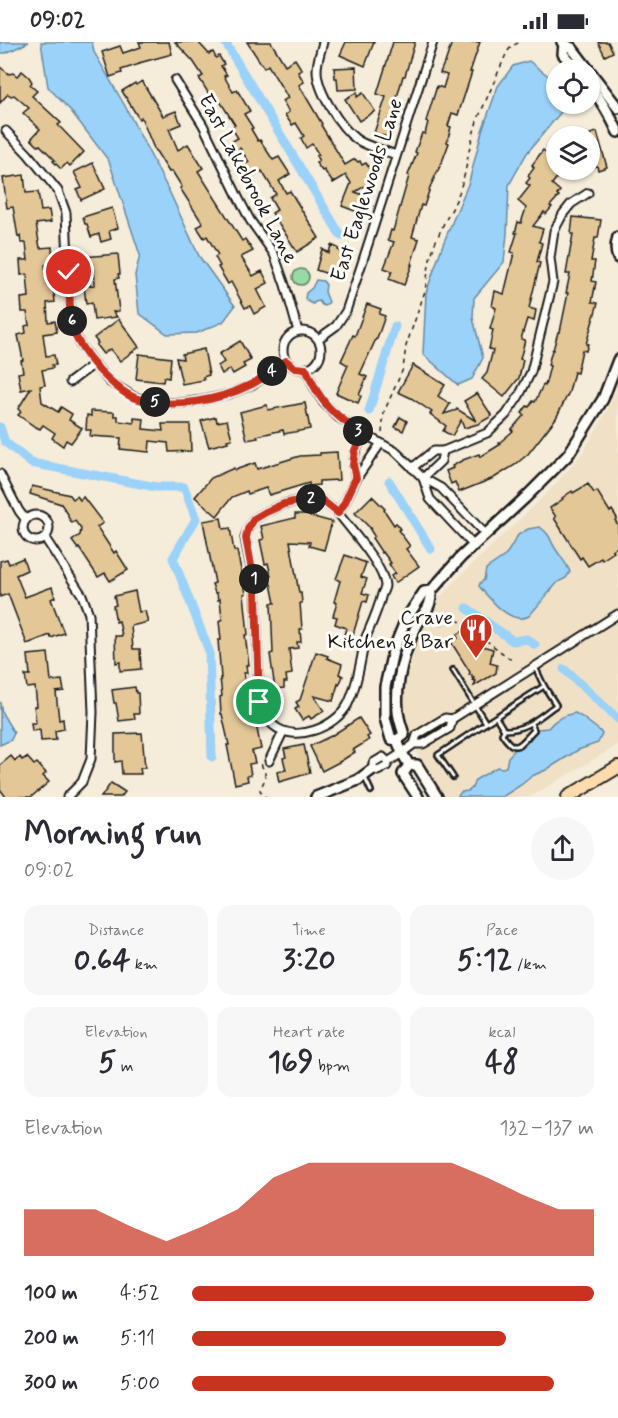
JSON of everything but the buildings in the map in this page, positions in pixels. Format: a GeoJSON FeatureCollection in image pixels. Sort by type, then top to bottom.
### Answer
{"type":"FeatureCollection","features":[{"type":"Feature","properties":{"kind":"highway"},"geometry":{"type":"LineString","coordinates":[[568,797],[618,767]]}},
{"type":"Feature","properties":{"kind":"street"},"geometry":{"type":"LineString","coordinates":[[323,42],[317,71],[321,88],[330,107],[358,141],[396,155]]}},
{"type":"Feature","properties":{"kind":"street","name":"East Eaglewoods Lane"},"geometry":{"type":"LineString","coordinates":[[318,339],[336,326],[346,311],[433,42]]}},
{"type":"Feature","properties":{"kind":"street"},"geometry":{"type":"LineString","coordinates":[[568,60],[563,54],[563,43],[573,48],[618,108]]}},
{"type":"Feature","properties":{"kind":"street","name":"East Lakebrook Lane"},"geometry":{"type":"LineString","coordinates":[[175,80],[203,125],[242,205],[273,254],[285,285],[298,331]]}},
{"type":"Feature","properties":{"kind":"street"},"geometry":{"type":"LineString","coordinates":[[600,99],[618,132]]}},
{"type":"Feature","properties":{"kind":"street"},"geometry":{"type":"LineString","coordinates":[[6,131],[58,191],[66,213],[73,329],[80,345],[110,382],[134,398],[161,403],[181,403],[229,394],[254,384],[286,361]]}},
{"type":"Feature","properties":{"kind":"street"},"geometry":{"type":"LineString","coordinates":[[412,468],[433,452],[443,451],[487,433],[506,415],[519,396],[531,372],[553,282],[550,258],[554,231],[571,204],[588,193]]}},
{"type":"Feature","properties":{"kind":"street"},"geometry":{"type":"LineString","coordinates":[[618,237],[616,244],[618,258]]}},
{"type":"Feature","properties":{"kind":"street"},"geometry":{"type":"LineString","coordinates":[[298,331],[309,332],[318,339],[321,345],[317,362],[306,369],[295,368],[286,361],[284,343],[292,334],[298,331]]}},
{"type":"Feature","properties":{"kind":"street"},"geometry":{"type":"LineString","coordinates":[[70,382],[94,364]]}},
{"type":"Feature","properties":{"kind":"street"},"geometry":{"type":"LineString","coordinates":[[431,591],[431,602],[417,624],[405,653],[399,684],[398,712],[404,735],[397,740],[390,739],[386,718],[385,687],[393,651],[406,619],[424,592],[431,591],[461,557],[525,498],[568,454],[603,399],[617,365]]}},
{"type":"Feature","properties":{"kind":"street"},"geometry":{"type":"LineString","coordinates":[[306,369],[323,402],[338,417],[364,435],[395,451],[423,478],[441,489],[486,535]]}},
{"type":"Feature","properties":{"kind":"street"},"geometry":{"type":"LineString","coordinates":[[356,478],[353,465],[355,450],[364,435]]}},
{"type":"Feature","properties":{"kind":"street"},"geometry":{"type":"LineString","coordinates":[[338,513],[356,478],[381,443]]}},
{"type":"Feature","properties":{"kind":"street"},"geometry":{"type":"LineString","coordinates":[[423,478],[441,461],[443,451]]}},
{"type":"Feature","properties":{"kind":"street"},"geometry":{"type":"LineString","coordinates":[[0,474],[26,520]]}},
{"type":"Feature","properties":{"kind":"street"},"geometry":{"type":"LineString","coordinates":[[423,478],[430,499],[474,546]]}},
{"type":"Feature","properties":{"kind":"street"},"geometry":{"type":"LineString","coordinates":[[308,499],[323,501],[338,513],[372,557],[385,585],[377,614],[365,640],[353,693],[346,707],[327,725],[313,731],[297,734],[284,732],[265,716],[259,702],[256,592],[246,538],[248,529],[254,519],[284,504],[308,499]]}},
{"type":"Feature","properties":{"kind":"street"},"geometry":{"type":"LineString","coordinates":[[33,515],[45,519],[49,526],[45,538],[37,542],[29,540],[23,532],[26,520],[33,515]]}},
{"type":"Feature","properties":{"kind":"street"},"geometry":{"type":"LineString","coordinates":[[45,538],[82,595],[89,614],[93,712],[91,759],[82,782],[67,797]]}},
{"type":"Feature","properties":{"kind":"street"},"geometry":{"type":"LineString","coordinates":[[320,796],[373,770],[378,771],[414,744],[423,744],[450,728],[453,719],[618,614]]}},
{"type":"Feature","properties":{"kind":"street"},"geometry":{"type":"LineString","coordinates":[[265,761],[284,732]]}},
{"type":"Feature","properties":{"kind":"street"},"geometry":{"type":"LineString","coordinates":[[397,740],[409,765]]}},
{"type":"Feature","properties":{"kind":"street"},"geometry":{"type":"LineString","coordinates":[[409,765],[404,774],[418,797]]}},
{"type":"Feature","properties":{"kind":"street"},"geometry":{"type":"LineString","coordinates":[[409,765],[417,765],[437,797]]}},
{"type":"Feature","properties":{"kind":"lane"},"geometry":{"type":"LineString","coordinates":[[504,730],[515,730],[530,723],[556,705],[535,667]]}},
{"type":"Feature","properties":{"kind":"lane"},"geometry":{"type":"LineString","coordinates":[[453,670],[486,723]]}},
{"type":"Feature","properties":{"kind":"lane"},"geometry":{"type":"LineString","coordinates":[[453,777],[438,754],[544,686]]}},
{"type":"Feature","properties":{"kind":"lane"},"geometry":{"type":"LineString","coordinates":[[496,717],[504,730],[502,734],[509,745],[513,746],[520,744],[534,730],[530,723]]}},
{"type":"Feature","properties":{"kind":"lane"},"geometry":{"type":"LineString","coordinates":[[364,776],[371,791]]}},
{"type":"Feature","properties":{"kind":"path"},"geometry":{"type":"LineString","coordinates":[[382,433],[384,411],[403,369],[406,346],[425,291],[430,259],[435,243],[459,193],[477,121],[507,52],[519,42]]}},
{"type":"Feature","properties":{"kind":"path"},"geometry":{"type":"LineString","coordinates":[[428,618],[442,625],[456,621],[464,622],[514,662]]}},
{"type":"Feature","properties":{"kind":"path"},"geometry":{"type":"LineString","coordinates":[[442,625],[442,631]]}},
{"type":"Feature","properties":{"kind":"path"},"geometry":{"type":"LineString","coordinates":[[265,761],[262,767],[265,778],[260,790],[261,794],[266,797]]}},
{"type":"Feature","properties":{"kind":"shaded area"},"geometry":{"type":"Polygon","coordinates":[[[618,388],[618,745],[530,797],[444,797],[420,759],[404,721],[402,695],[404,670],[414,639],[432,606],[570,468],[583,452],[618,388]]]}},
{"type":"Feature","properties":{"kind":"green space"},"geometry":{"type":"Polygon","coordinates":[[[301,269],[309,277],[301,285],[293,277],[301,269]]]}},
{"type":"Feature","properties":{"kind":"water"},"geometry":{"type":"Polygon","coordinates":[[[0,42],[29,42],[6,53],[0,53],[0,42]]]}},
{"type":"Feature","properties":{"kind":"water"},"geometry":{"type":"Polygon","coordinates":[[[41,42],[92,42],[94,52],[170,193],[199,256],[235,306],[223,322],[197,333],[167,334],[139,313],[135,275],[140,255],[109,161],[71,111],[48,87],[41,42]]]}},
{"type":"Feature","properties":{"kind":"water"},"geometry":{"type":"Polygon","coordinates":[[[529,61],[546,74],[546,114],[559,114],[549,126],[546,126],[546,130],[527,153],[509,185],[504,262],[474,298],[473,318],[483,358],[472,379],[458,385],[423,354],[426,293],[443,244],[469,182],[482,131],[498,86],[513,66],[529,61]]]}},
{"type":"Feature","properties":{"kind":"water"},"geometry":{"type":"Polygon","coordinates":[[[316,280],[323,281],[326,285],[325,292],[329,302],[325,306],[319,301],[313,304],[305,298],[316,280]]]}},
{"type":"Feature","properties":{"kind":"water"},"geometry":{"type":"Polygon","coordinates":[[[540,527],[549,536],[570,572],[566,578],[558,582],[529,616],[515,617],[501,610],[479,586],[484,580],[486,569],[506,555],[518,535],[528,529],[540,527]]]}},
{"type":"Feature","properties":{"kind":"water"},"geometry":{"type":"Polygon","coordinates":[[[0,702],[2,713],[14,733],[11,740],[0,745],[0,702]]]}},
{"type":"Feature","properties":{"kind":"water"},"geometry":{"type":"Polygon","coordinates":[[[575,713],[600,731],[602,734],[598,743],[578,750],[532,776],[502,797],[457,797],[461,792],[472,788],[475,780],[497,767],[506,767],[508,757],[533,731],[548,728],[560,718],[575,713]]]}},
{"type":"Feature","properties":{"kind":"waterway"},"geometry":{"type":"LineString","coordinates":[[225,42],[341,236]]}},
{"type":"Feature","properties":{"kind":"waterway"},"geometry":{"type":"LineString","coordinates":[[369,411],[395,326]]}},
{"type":"Feature","properties":{"kind":"waterway"},"geometry":{"type":"LineString","coordinates":[[0,427],[5,442],[31,463],[156,487],[184,487],[196,519],[173,558],[209,651],[212,757]]}},
{"type":"Feature","properties":{"kind":"waterway"},"geometry":{"type":"LineString","coordinates":[[389,481],[431,549]]}},
{"type":"Feature","properties":{"kind":"waterway"},"geometry":{"type":"LineString","coordinates":[[467,608],[513,641],[527,639],[535,645]]}},
{"type":"Feature","properties":{"kind":"waterway"},"geometry":{"type":"LineString","coordinates":[[564,669],[618,719]]}},
{"type":"Feature","properties":{"kind":"place","name":"Crave Kitchen & Bar"},"geometry":{"type":"Point","coordinates":[476,659]}},
{"type":"Feature","properties":{"kind":"route"},"geometry":{"type":"LineString","coordinates":[[69,272],[73,329],[80,345],[110,382],[134,398],[161,403],[181,403],[229,394],[254,384],[286,361],[295,368],[306,369],[323,402],[338,417],[364,435],[355,450],[353,465],[356,478],[338,513],[323,501],[308,499],[284,504],[266,512],[254,519],[248,529],[246,538],[256,592],[259,702]]}}]}
